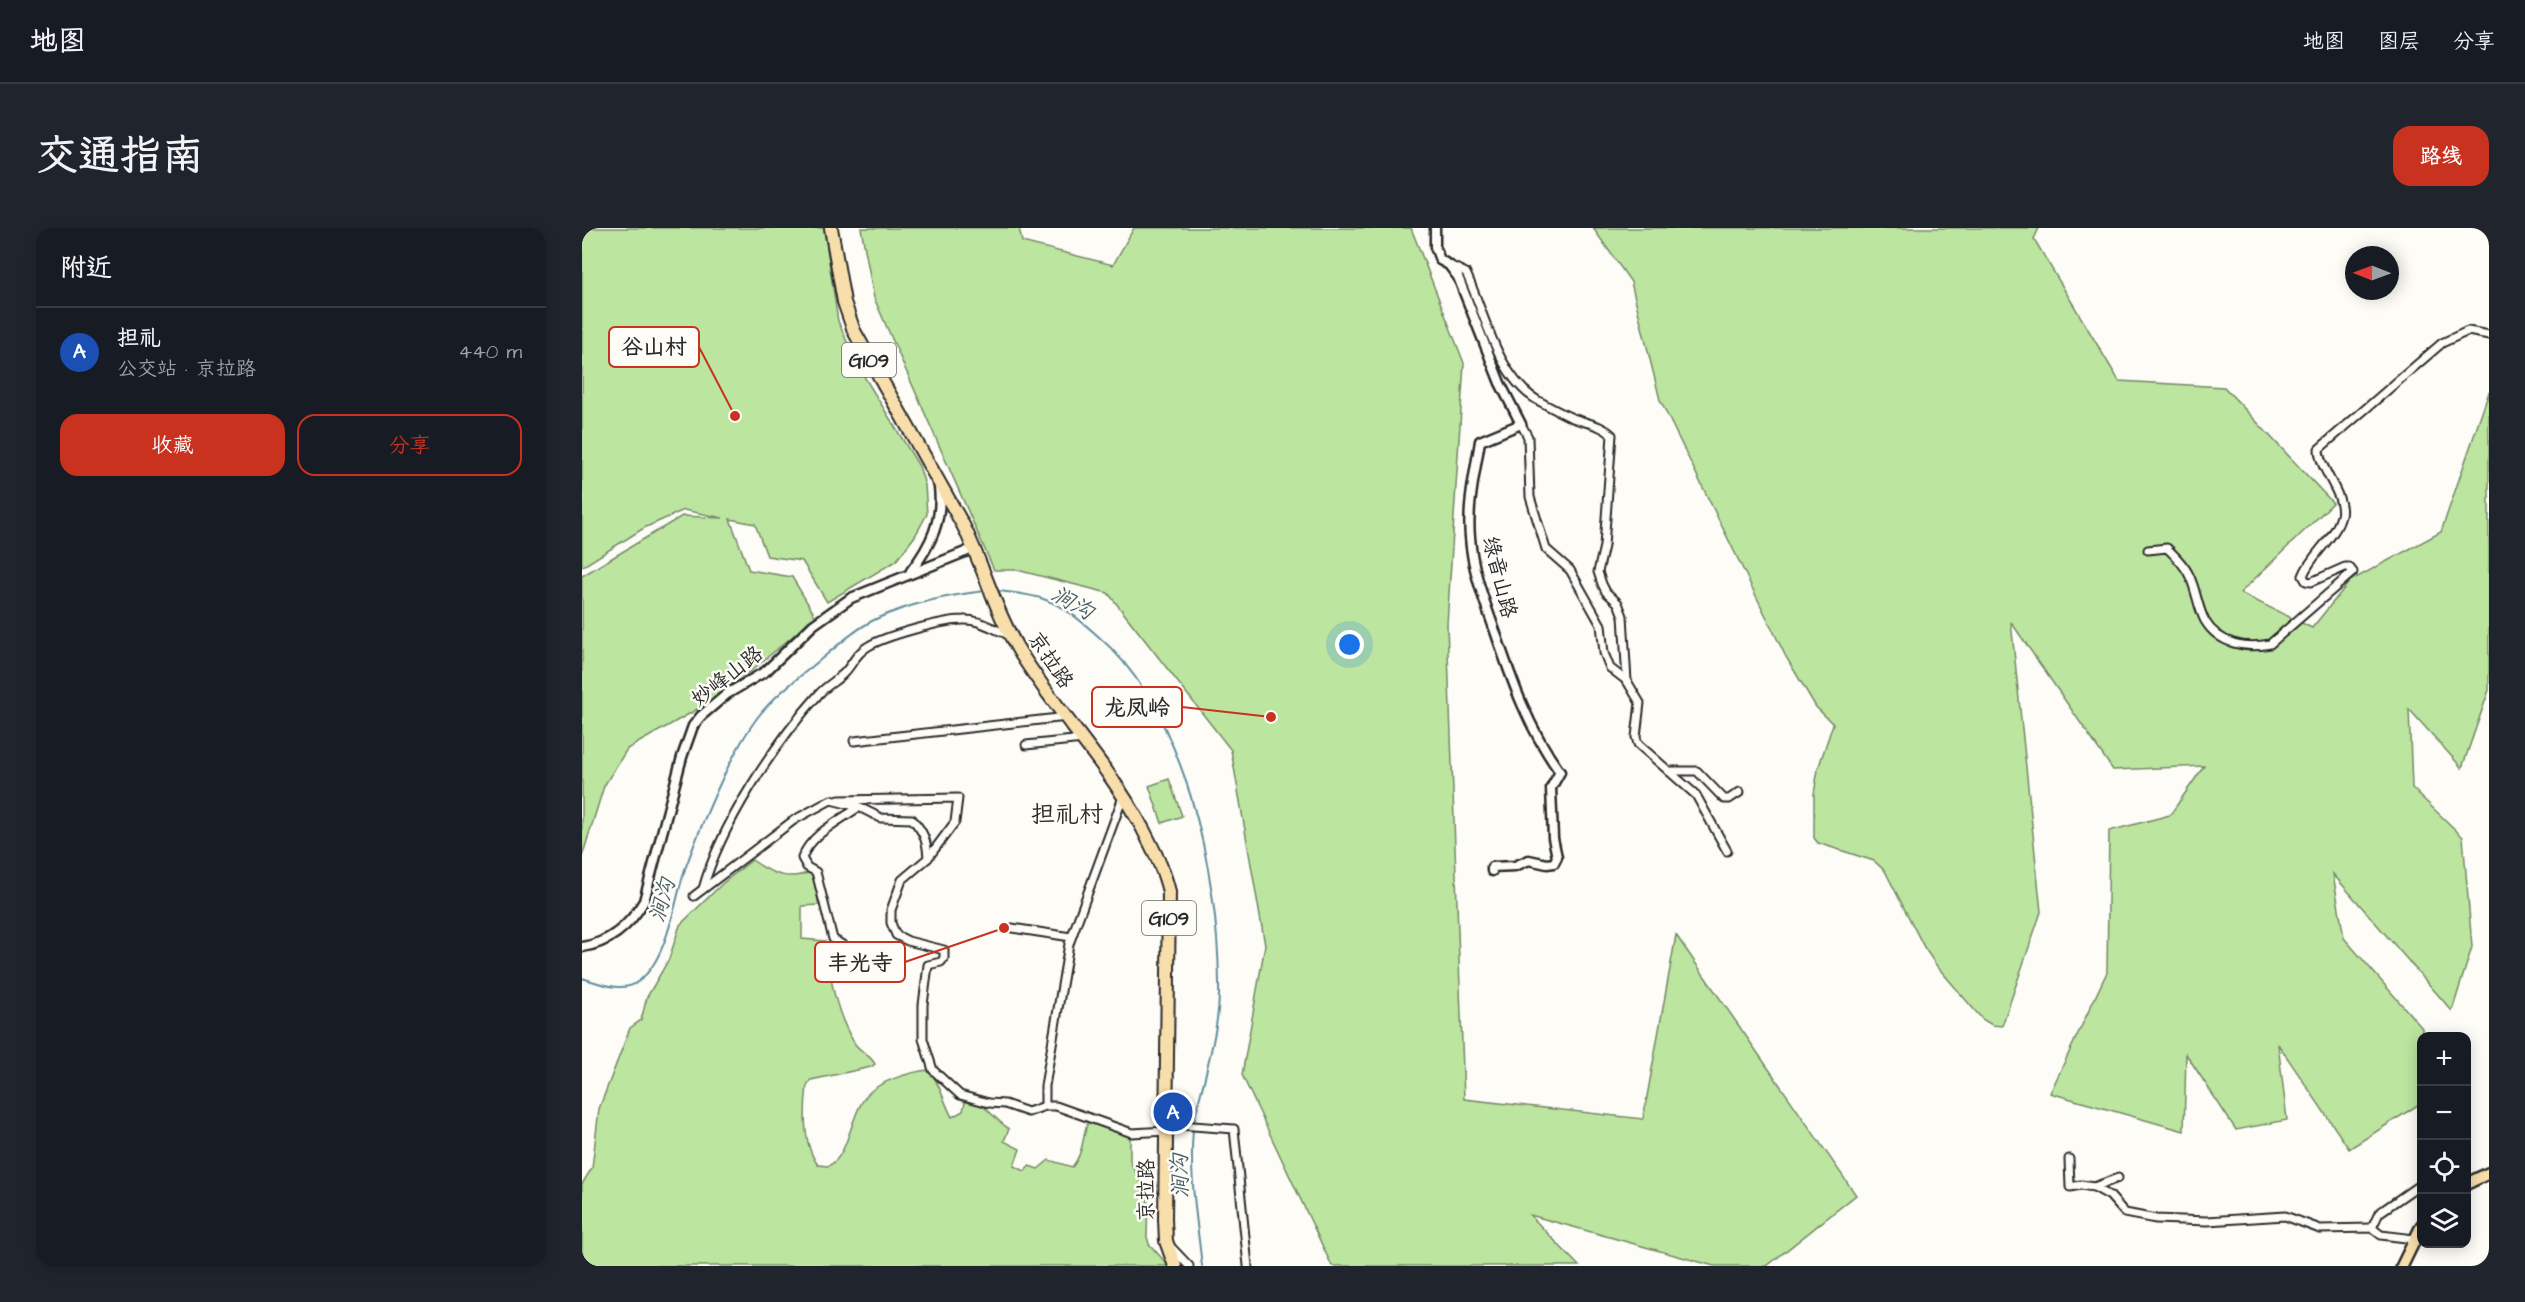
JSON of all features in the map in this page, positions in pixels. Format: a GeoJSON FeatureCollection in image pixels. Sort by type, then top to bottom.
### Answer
{"type":"FeatureCollection","features":[{"type":"Feature","properties":{"kind":"highway","name":"京拉路"},"geometry":{"type":"LineString","coordinates":[[831,228],[844,302],[854,331],[977,552],[1010,635],[1032,671],[1124,794],[1159,861],[1169,892],[1166,1241],[1175,1266]]}},
{"type":"Feature","properties":{"kind":"main road"},"geometry":{"type":"LineString","coordinates":[[2471,1182],[2489,1173]]}},
{"type":"Feature","properties":{"kind":"main road"},"geometry":{"type":"LineString","coordinates":[[2402,1266],[2417,1233]]}},
{"type":"Feature","properties":{"kind":"street"},"geometry":{"type":"LineString","coordinates":[[1435,228],[1435,247],[1440,260],[1466,273],[1504,364],[1516,382],[1534,398],[1572,418],[1606,429],[1611,435],[1604,546],[1598,572],[1606,592],[1618,603],[1623,616],[1627,681]]}},
{"type":"Feature","properties":{"kind":"street"},"geometry":{"type":"LineString","coordinates":[[1449,265],[1458,277],[1500,383],[1528,437],[1530,497],[1546,549],[1570,570],[1601,625],[1604,653],[1610,668],[1627,681],[1640,703],[1636,737],[1638,744],[1696,795],[1727,851]]}},
{"type":"Feature","properties":{"kind":"street"},"geometry":{"type":"LineString","coordinates":[[2148,550],[2167,548],[2180,560],[2189,574],[2205,620],[2218,637],[2240,645],[2255,647],[2270,644],[2353,573],[2349,567],[2344,567],[2311,582],[2306,581],[2303,576],[2306,568],[2326,543],[2342,514],[2337,494],[2319,457],[2319,449],[2442,343],[2468,331],[2489,335]]}},
{"type":"Feature","properties":{"kind":"street","name":"绿音山路"},"geometry":{"type":"LineString","coordinates":[[1492,871],[1492,867],[1515,866],[1529,860],[1547,864],[1554,863],[1557,857],[1553,838],[1551,788],[1560,772],[1518,700],[1479,586],[1470,538],[1470,500],[1480,441],[1521,424]]}},
{"type":"Feature","properties":{"kind":"street"},"geometry":{"type":"LineString","coordinates":[[910,573],[928,549],[936,530],[940,505],[938,480]]}},
{"type":"Feature","properties":{"kind":"street","name":"妙峰山路"},"geometry":{"type":"LineString","coordinates":[[582,947],[613,936],[636,916],[644,901],[682,757],[693,726],[701,716],[727,694],[766,670],[813,625],[851,598],[910,573],[977,552]]}},
{"type":"Feature","properties":{"kind":"street"},"geometry":{"type":"LineString","coordinates":[[703,889],[710,862],[747,795],[785,736],[820,692],[845,672],[854,657],[868,646],[896,635],[962,620],[982,621],[997,631],[1010,635]]}},
{"type":"Feature","properties":{"kind":"street"},"geometry":{"type":"LineString","coordinates":[[854,741],[1067,717]]}},
{"type":"Feature","properties":{"kind":"street"},"geometry":{"type":"LineString","coordinates":[[1026,745],[1083,739]]}},
{"type":"Feature","properties":{"kind":"street"},"geometry":{"type":"LineString","coordinates":[[1669,771],[1697,771],[1724,799],[1729,799],[1740,792]]}},
{"type":"Feature","properties":{"kind":"street"},"geometry":{"type":"LineString","coordinates":[[1045,1106],[1045,1086],[1071,937],[1124,794]]}},
{"type":"Feature","properties":{"kind":"street"},"geometry":{"type":"LineString","coordinates":[[694,896],[794,820],[831,800],[958,798],[955,822],[928,858],[902,880],[891,910],[891,923],[896,934],[908,941],[944,950],[944,958],[941,962],[928,965],[922,1005],[923,1039],[933,1070],[960,1095],[989,1103],[1005,1104],[1028,1112],[1045,1106],[1056,1106],[1132,1133],[1182,1125],[1234,1129],[1248,1266]]}},
{"type":"Feature","properties":{"kind":"street"},"geometry":{"type":"LineString","coordinates":[[831,800],[860,807],[881,818],[912,819],[927,841],[928,858]]}},
{"type":"Feature","properties":{"kind":"street"},"geometry":{"type":"LineString","coordinates":[[860,807],[818,836],[806,847],[802,858],[807,867],[816,872],[833,939],[860,956]]}},
{"type":"Feature","properties":{"kind":"street"},"geometry":{"type":"LineString","coordinates":[[1012,928],[1071,937]]}},
{"type":"Feature","properties":{"kind":"street"},"geometry":{"type":"LineString","coordinates":[[2069,1159],[2070,1187],[2082,1185],[2094,1187],[2110,1196],[2125,1213],[2156,1219],[2207,1221],[2285,1216],[2320,1229],[2372,1228],[2381,1235],[2414,1239]]}},
{"type":"Feature","properties":{"kind":"street"},"geometry":{"type":"LineString","coordinates":[[2094,1187],[2118,1178]]}},
{"type":"Feature","properties":{"kind":"street"},"geometry":{"type":"LineString","coordinates":[[2372,1228],[2379,1213],[2417,1186]]}},
{"type":"Feature","properties":{"kind":"street"},"geometry":{"type":"LineString","coordinates":[[1166,1241],[1189,1266]]}},
{"type":"Feature","properties":{"kind":"green space"},"geometry":{"type":"Polygon","coordinates":[[[582,228],[824,228],[838,321],[857,365],[919,466],[925,485],[927,514],[915,536],[896,561],[827,602],[802,561],[767,556],[755,524],[730,519],[749,570],[792,577],[816,617],[747,674],[703,706],[627,749],[604,786],[582,857],[582,576],[682,516],[723,518],[684,510],[644,528],[582,567],[582,228]]]}},
{"type":"Feature","properties":{"kind":"green space"},"geometry":{"type":"Polygon","coordinates":[[[861,228],[1019,228],[1022,242],[1113,265],[1134,228],[1411,228],[1464,363],[1447,624],[1464,1099],[1643,1119],[1676,935],[1856,1195],[1767,1266],[1714,1266],[1530,1215],[1579,1266],[1332,1266],[1242,1075],[1265,945],[1231,750],[1108,593],[1017,570],[994,570],[874,298],[861,228]]]}},
{"type":"Feature","properties":{"kind":"green space"},"geometry":{"type":"Polygon","coordinates":[[[1593,228],[2039,228],[2034,239],[2119,381],[2224,387],[2333,503],[2240,593],[2312,628],[2350,581],[2441,532],[2489,392],[2489,690],[2462,768],[2409,709],[2412,788],[2463,837],[2472,947],[2452,1011],[2333,874],[2344,938],[2422,1028],[2422,1032],[2417,1032],[2417,1106],[2349,1149],[2278,1044],[2287,1120],[2236,1130],[2186,1054],[2184,1131],[2050,1093],[2107,972],[2109,831],[2170,815],[2204,766],[2113,770],[2011,622],[2041,912],[2002,1026],[1992,1025],[1982,1019],[1936,965],[1924,947],[1885,871],[1874,861],[1818,843],[1814,838],[1814,794],[1818,769],[1833,724],[1816,707],[1786,657],[1660,400],[1631,282],[1593,228]]]}},
{"type":"Feature","properties":{"kind":"green space"},"geometry":{"type":"Polygon","coordinates":[[[1169,779],[1182,816],[1162,823],[1149,786],[1169,779]]]}},
{"type":"Feature","properties":{"kind":"green space"},"geometry":{"type":"Polygon","coordinates":[[[752,860],[781,875],[796,876],[812,871],[819,905],[802,906],[802,939],[825,941],[831,981],[843,1020],[855,1044],[875,1064],[871,1067],[811,1080],[807,1086],[805,1116],[807,1138],[818,1165],[828,1166],[836,1161],[846,1143],[858,1109],[871,1091],[898,1077],[928,1070],[935,1078],[952,1117],[963,1111],[967,1094],[1009,1129],[1004,1141],[1020,1149],[1014,1166],[1025,1171],[1029,1166],[1038,1169],[1049,1160],[1072,1167],[1079,1156],[1089,1119],[1125,1130],[1130,1136],[1130,1161],[1148,1196],[1147,1237],[1149,1244],[1169,1266],[582,1266],[582,1184],[592,1168],[599,1109],[630,1028],[641,1020],[647,997],[669,959],[680,925],[723,883],[752,860]]]}},
{"type":"Feature","properties":{"kind":"waterway","name":"涧沟"},"geometry":{"type":"LineString","coordinates":[[582,978],[603,985],[626,987],[639,981],[649,971],[657,959],[669,929],[685,869],[716,791],[746,734],[763,710],[777,696],[851,634],[876,619],[929,601],[985,591]]}},
{"type":"Feature","properties":{"kind":"waterway","name":"涧沟"},"geometry":{"type":"LineString","coordinates":[[997,591],[1046,600],[1080,620],[1098,636],[1128,668],[1153,706],[1174,750],[1191,796],[1212,893],[1219,983],[1219,1005],[1214,1036],[1193,1130],[1193,1182],[1202,1266]]}},
{"type":"Feature","properties":{"kind":"place","name":"谷山村"},"geometry":{"type":"Point","coordinates":[735,416]}},
{"type":"Feature","properties":{"kind":"place","name":"龙凤岭"},"geometry":{"type":"Point","coordinates":[1271,717]}},
{"type":"Feature","properties":{"kind":"place","name":"丰光寺"},"geometry":{"type":"Point","coordinates":[1004,928]}},
{"type":"Feature","properties":{"kind":"place","name":"担礼"},"geometry":{"type":"Point","coordinates":[1173,1112]}},
{"type":"Feature","properties":{"kind":"district","name":"担礼村"},"geometry":{"type":"Point","coordinates":[1067,814]}}]}
